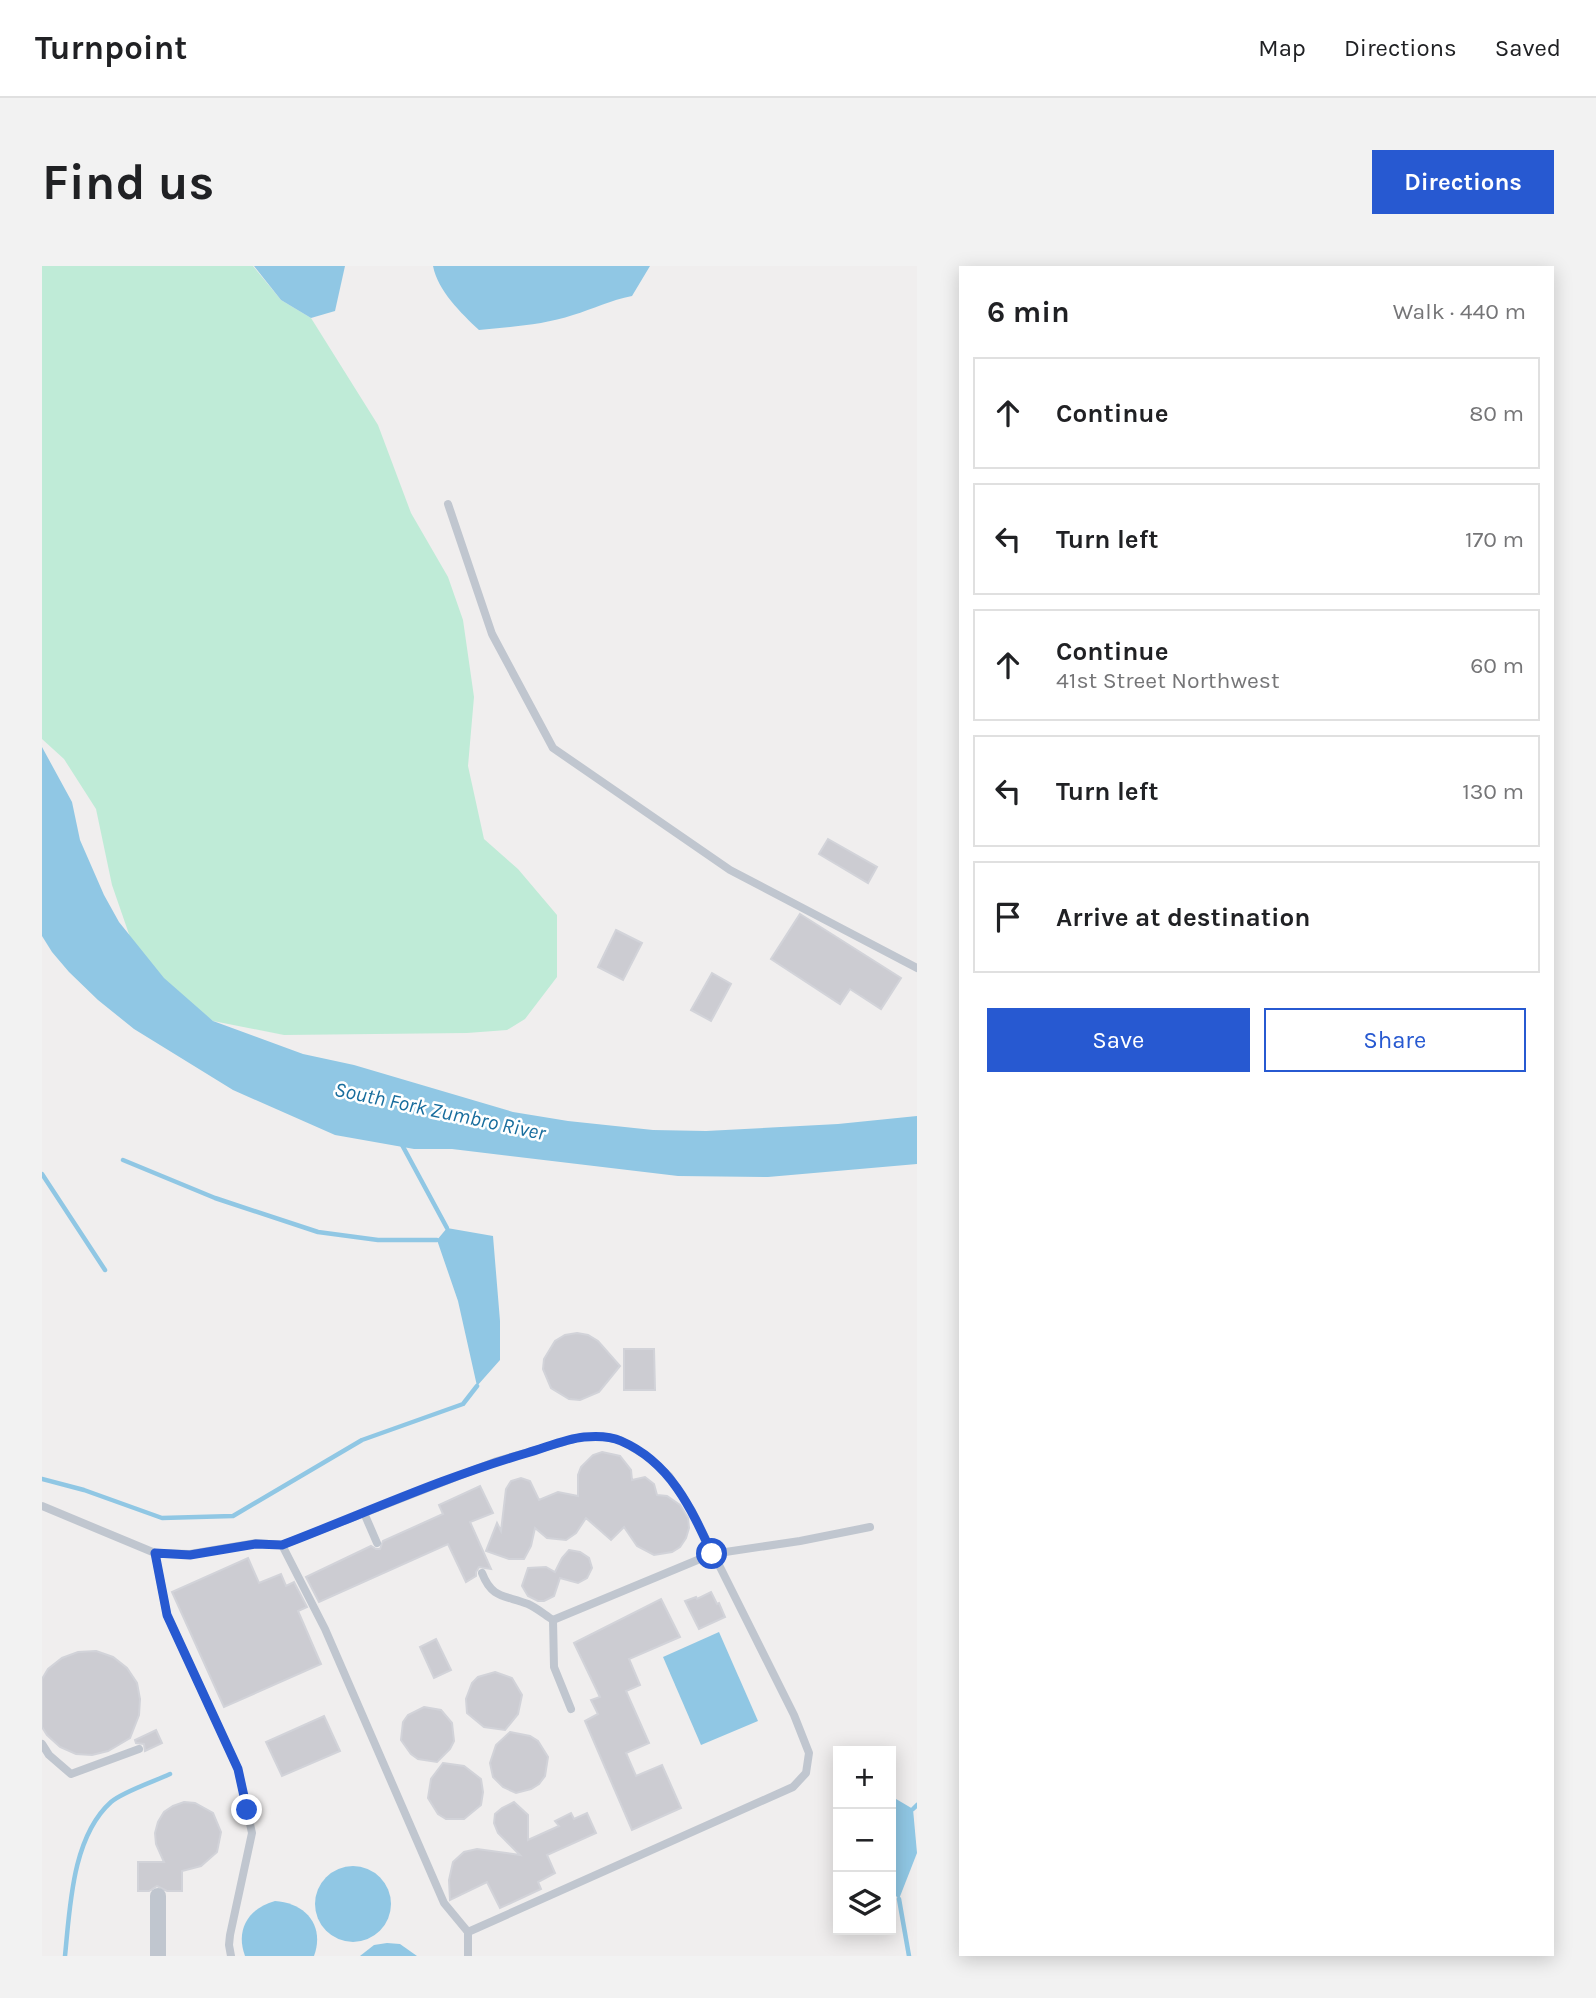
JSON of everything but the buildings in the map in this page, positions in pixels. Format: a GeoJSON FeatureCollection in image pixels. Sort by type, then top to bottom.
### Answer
{"type":"FeatureCollection","features":[{"type":"Feature","properties":{"kind":"street"},"geometry":{"type":"LineString","coordinates":[[158,1896],[158,1956]]}},
{"type":"Feature","properties":{"kind":"lane"},"geometry":{"type":"LineString","coordinates":[[448,504],[492,634],[553,748],[730,870],[917,968]]}},
{"type":"Feature","properties":{"kind":"lane"},"geometry":{"type":"LineString","coordinates":[[42,1506],[155,1553],[190,1555],[256,1544],[282,1545],[497,1461],[582,1437],[620,1440],[647,1456],[669,1476],[692,1511],[794,1715],[808,1752],[806,1773],[793,1787],[468,1931]]}},
{"type":"Feature","properties":{"kind":"lane"},"geometry":{"type":"LineString","coordinates":[[363,1513],[377,1544]]}},
{"type":"Feature","properties":{"kind":"lane"},"geometry":{"type":"LineString","coordinates":[[553,1620],[712,1554],[870,1527]]}},
{"type":"Feature","properties":{"kind":"lane"},"geometry":{"type":"LineString","coordinates":[[282,1545],[325,1629],[444,1903],[468,1931],[468,1956]]}},
{"type":"Feature","properties":{"kind":"lane"},"geometry":{"type":"LineString","coordinates":[[155,1553],[167,1615],[238,1769],[252,1833],[230,1936],[232,1956]]}},
{"type":"Feature","properties":{"kind":"lane"},"geometry":{"type":"LineString","coordinates":[[482,1573],[488,1588],[503,1597],[529,1605],[553,1620]]}},
{"type":"Feature","properties":{"kind":"lane"},"geometry":{"type":"LineString","coordinates":[[553,1620],[554,1668],[571,1709]]}},
{"type":"Feature","properties":{"kind":"lane"},"geometry":{"type":"LineString","coordinates":[[42,1744],[49,1755],[71,1774],[139,1749]]}},
{"type":"Feature","properties":{"kind":"green space"},"geometry":{"type":"Polygon","coordinates":[[[42,266],[253,266],[281,300],[311,318],[378,425],[411,513],[448,577],[463,620],[474,697],[468,766],[484,839],[518,869],[557,915],[557,977],[525,1019],[507,1030],[467,1033],[284,1035],[213,1021],[140,966],[112,885],[96,809],[64,759],[42,739],[42,266]]]}},
{"type":"Feature","properties":{"kind":"water"},"geometry":{"type":"Polygon","coordinates":[[[254,266],[345,266],[335,311],[311,318],[281,300],[254,266]]]}},
{"type":"Feature","properties":{"kind":"water"},"geometry":{"type":"Polygon","coordinates":[[[433,266],[650,266],[632,296],[550,321],[479,330],[445,293],[433,266]]]}},
{"type":"Feature","properties":{"kind":"water","name":"South Fork Zumbro River"},"geometry":{"type":"Polygon","coordinates":[[[42,747],[72,802],[80,840],[119,922],[164,978],[213,1021],[303,1054],[354,1065],[513,1112],[568,1121],[653,1130],[706,1131],[838,1124],[917,1116],[917,1164],[768,1177],[678,1176],[452,1149],[414,1149],[335,1135],[233,1090],[134,1029],[98,1000],[69,972],[42,936],[42,747]]]}},
{"type":"Feature","properties":{"kind":"water"},"geometry":{"type":"Polygon","coordinates":[[[447,1228],[493,1236],[500,1321],[500,1360],[477,1386],[458,1301],[437,1240],[447,1228]]]}},
{"type":"Feature","properties":{"kind":"water"},"geometry":{"type":"Polygon","coordinates":[[[719,1632],[758,1721],[701,1745],[663,1657],[719,1632]]]}},
{"type":"Feature","properties":{"kind":"water"},"geometry":{"type":"Polygon","coordinates":[[[896,1799],[913,1809],[917,1853],[899,1899],[896,1896],[896,1799]]]}},
{"type":"Feature","properties":{"kind":"water"},"geometry":{"type":"Polygon","coordinates":[[[346,1866],[360,1866],[374,1872],[385,1883],[391,1904],[388,1919],[380,1931],[360,1942],[346,1942],[332,1936],[321,1925],[315,1911],[315,1897],[321,1883],[332,1872],[346,1866]]]}},
{"type":"Feature","properties":{"kind":"water"},"geometry":{"type":"Polygon","coordinates":[[[275,1901],[296,1906],[310,1918],[317,1935],[314,1956],[245,1956],[242,1937],[246,1921],[258,1909],[275,1901]]]}},
{"type":"Feature","properties":{"kind":"water"},"geometry":{"type":"Polygon","coordinates":[[[400,1944],[417,1956],[360,1956],[374,1945],[400,1944]]]}},
{"type":"Feature","properties":{"kind":"waterway"},"geometry":{"type":"LineString","coordinates":[[401,1143],[447,1228]]}},
{"type":"Feature","properties":{"kind":"waterway"},"geometry":{"type":"LineString","coordinates":[[123,1160],[215,1198],[318,1232],[378,1240],[437,1240]]}},
{"type":"Feature","properties":{"kind":"waterway"},"geometry":{"type":"LineString","coordinates":[[42,1174],[105,1270]]}},
{"type":"Feature","properties":{"kind":"waterway"},"geometry":{"type":"LineString","coordinates":[[42,1479],[84,1490],[162,1518],[233,1516],[362,1440],[463,1404],[477,1386]]}},
{"type":"Feature","properties":{"kind":"waterway"},"geometry":{"type":"LineString","coordinates":[[65,1956],[71,1895],[88,1834],[98,1817],[116,1798],[170,1774]]}},
{"type":"Feature","properties":{"kind":"waterway"},"geometry":{"type":"LineString","coordinates":[[913,1809],[917,1805]]}},
{"type":"Feature","properties":{"kind":"waterway"},"geometry":{"type":"LineString","coordinates":[[899,1899],[909,1956]]}},
{"type":"Feature","properties":{"kind":"route"},"geometry":{"type":"LineString","coordinates":[[247,1810],[238,1769],[167,1615],[155,1553],[190,1555],[256,1544],[282,1545],[497,1461],[582,1437],[606,1437],[620,1440],[647,1456],[669,1476],[692,1511],[712,1554]]}}]}
